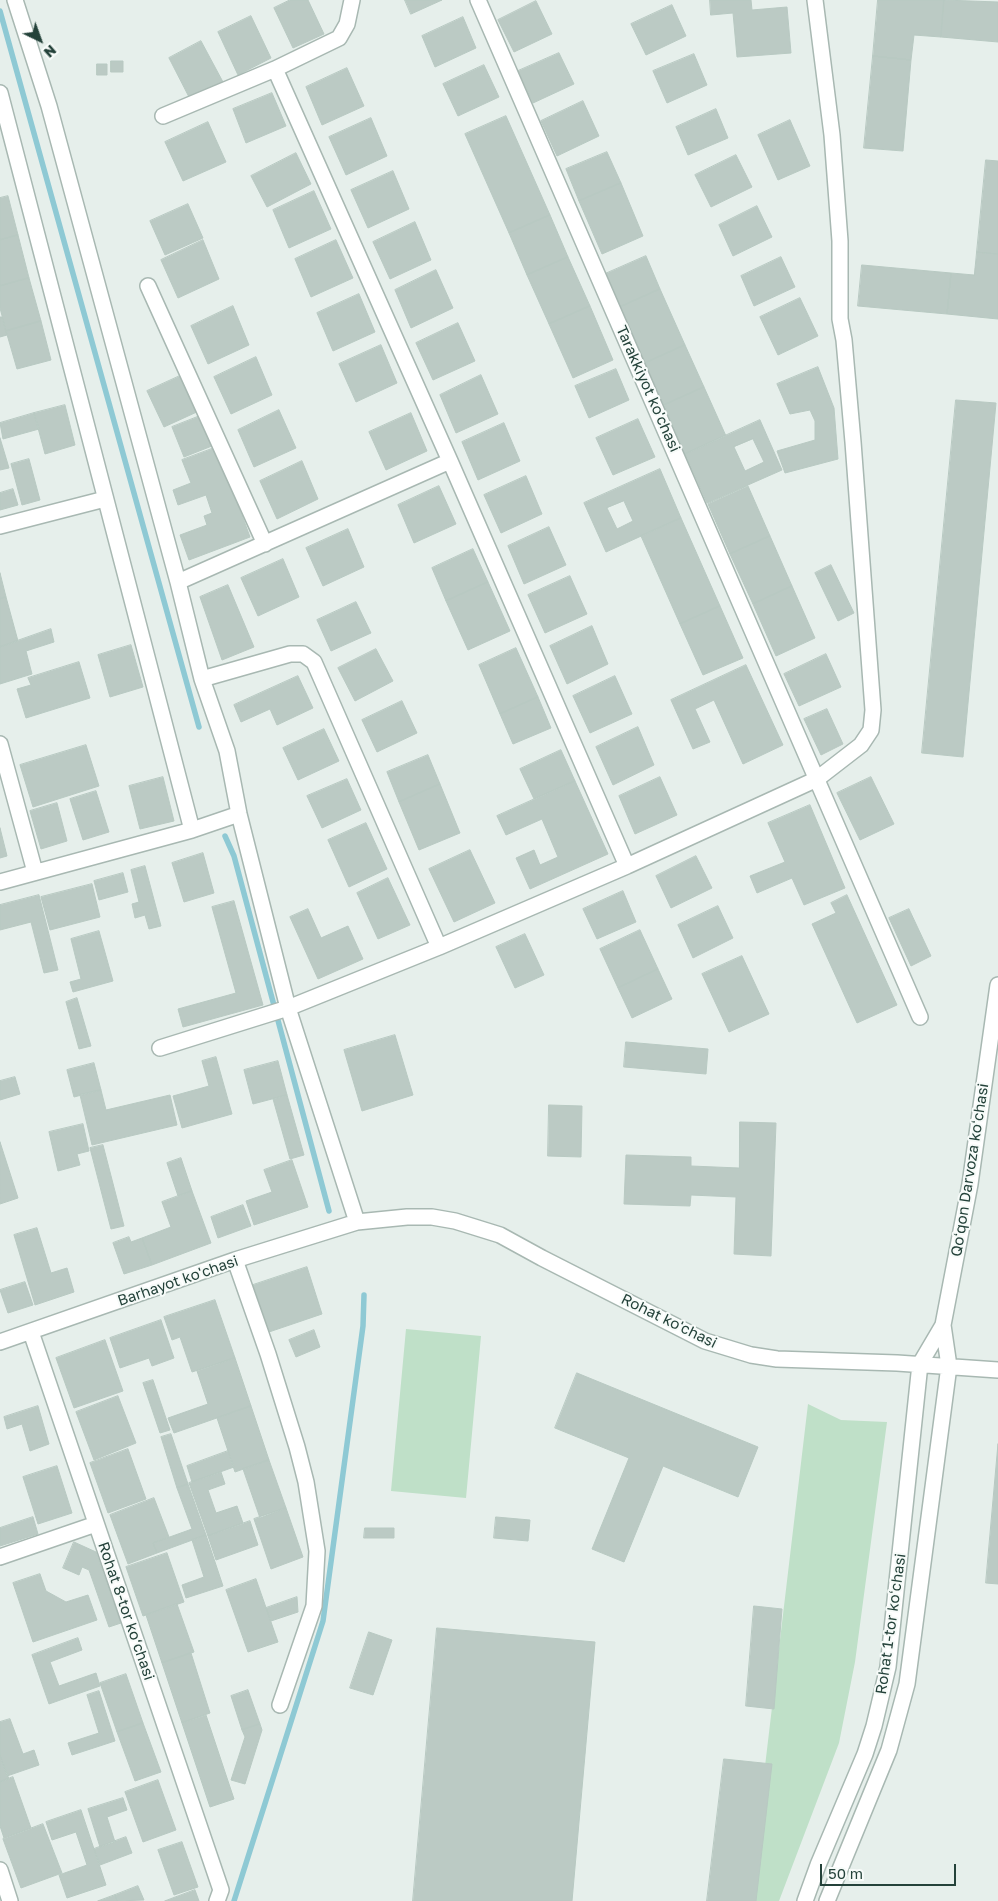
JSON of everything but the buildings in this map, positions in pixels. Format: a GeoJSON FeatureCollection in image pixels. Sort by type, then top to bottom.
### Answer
{"type":"FeatureCollection","features":[{"type":"Feature","properties":{"kind":"street"},"geometry":{"type":"LineString","coordinates":[[15,0],[49,106],[178,582],[202,679],[227,751],[239,814],[288,1008],[357,1222]]}},
{"type":"Feature","properties":{"kind":"street"},"geometry":{"type":"LineString","coordinates":[[163,116],[276,69],[339,38],[347,24],[352,0]]}},
{"type":"Feature","properties":{"kind":"street","name":"Tarakkiyot ko'chasi"},"geometry":{"type":"LineString","coordinates":[[478,0],[920,1017]]}},
{"type":"Feature","properties":{"kind":"street"},"geometry":{"type":"LineString","coordinates":[[160,1048],[288,1008],[627,866],[817,778],[861,745],[872,730],[873,710],[853,442],[844,340],[840,319],[840,241],[832,134],[814,0]]}},
{"type":"Feature","properties":{"kind":"street"},"geometry":{"type":"LineString","coordinates":[[276,69],[627,866]]}},
{"type":"Feature","properties":{"kind":"street"},"geometry":{"type":"LineString","coordinates":[[0,93],[5,131],[192,830]]}},
{"type":"Feature","properties":{"kind":"street"},"geometry":{"type":"LineString","coordinates":[[148,286],[265,544]]}},
{"type":"Feature","properties":{"kind":"street"},"geometry":{"type":"LineString","coordinates":[[178,582],[450,461]]}},
{"type":"Feature","properties":{"kind":"street"},"geometry":{"type":"LineString","coordinates":[[0,526],[105,499]]}},
{"type":"Feature","properties":{"kind":"street"},"geometry":{"type":"LineString","coordinates":[[202,679],[290,654],[303,654],[314,662],[439,946]]}},
{"type":"Feature","properties":{"kind":"street"},"geometry":{"type":"LineString","coordinates":[[0,744],[35,872]]}},
{"type":"Feature","properties":{"kind":"street"},"geometry":{"type":"LineString","coordinates":[[0,882],[192,830],[239,814]]}},
{"type":"Feature","properties":{"kind":"street","name":"Qoʻqon Darvoza koʻchasi"},"geometry":{"type":"LineString","coordinates":[[949,1366],[943,1325],[970,1184],[998,985]]}},
{"type":"Feature","properties":{"kind":"street","name":"Rohat ko'chasi"},"geometry":{"type":"LineString","coordinates":[[357,1222],[383,1218],[432,1217],[455,1221],[500,1235],[705,1341],[751,1355],[777,1359],[920,1364],[998,1370]]}},
{"type":"Feature","properties":{"kind":"street","name":"Barhayot ko'chasi"},"geometry":{"type":"LineString","coordinates":[[0,1342],[236,1260],[357,1222]]}},
{"type":"Feature","properties":{"kind":"street"},"geometry":{"type":"LineString","coordinates":[[236,1260],[268,1354],[304,1473],[317,1551],[314,1606],[280,1705]]}},
{"type":"Feature","properties":{"kind":"street","name":"Qoʻqon Darvoza koʻchasi"},"geometry":{"type":"LineString","coordinates":[[920,1364],[943,1325]]}},
{"type":"Feature","properties":{"kind":"street","name":"Rohat 8-tor ko‘chasi"},"geometry":{"type":"LineString","coordinates":[[31,1332],[219,1896]]}},
{"type":"Feature","properties":{"kind":"street","name":"Rohat 1-tor koʻchasi"},"geometry":{"type":"LineString","coordinates":[[805,1901],[823,1851],[865,1754],[874,1726],[888,1667],[920,1364]]}},
{"type":"Feature","properties":{"kind":"street","name":"Rohat 1-tor koʻchasi"},"geometry":{"type":"LineString","coordinates":[[828,1901],[888,1750],[907,1684],[949,1366]]}},
{"type":"Feature","properties":{"kind":"street"},"geometry":{"type":"LineString","coordinates":[[0,1557],[96,1524]]}},
{"type":"Feature","properties":{"kind":"street"},"geometry":{"type":"LineString","coordinates":[[0,1870],[10,1901]]}},
{"type":"Feature","properties":{"kind":"green space"},"geometry":{"type":"Polygon","coordinates":[[[406,1329],[481,1336],[466,1498],[391,1491],[406,1329]]]}},
{"type":"Feature","properties":{"kind":"green space"},"geometry":{"type":"Polygon","coordinates":[[[808,1404],[841,1420],[887,1422],[855,1662],[839,1743],[779,1901],[749,1901],[808,1404]]]}},
{"type":"Feature","properties":{"kind":"waterway"},"geometry":{"type":"LineString","coordinates":[[0,11],[199,727]]}},
{"type":"Feature","properties":{"kind":"waterway"},"geometry":{"type":"LineString","coordinates":[[225,836],[234,856],[329,1211]]}},
{"type":"Feature","properties":{"kind":"waterway"},"geometry":{"type":"LineString","coordinates":[[234,1901],[323,1621],[363,1326],[364,1295]]}}]}
